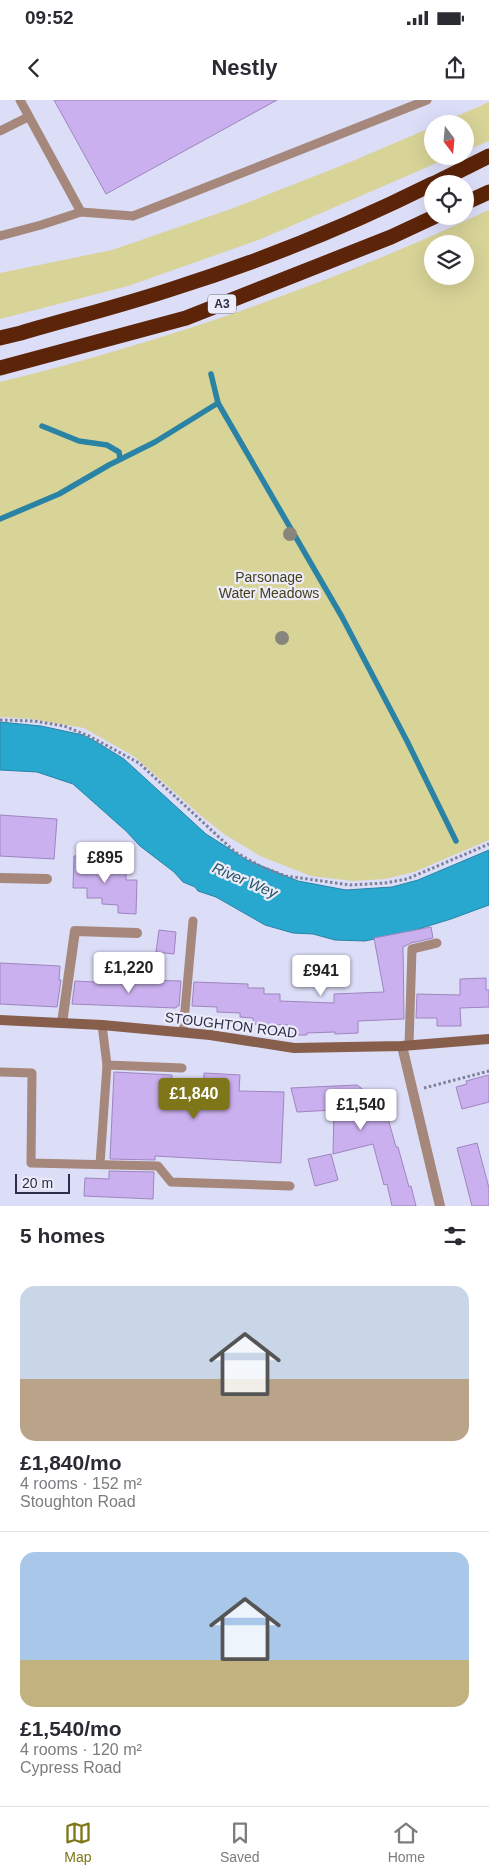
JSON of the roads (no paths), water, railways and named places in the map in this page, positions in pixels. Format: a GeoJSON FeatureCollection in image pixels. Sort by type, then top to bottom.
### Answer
{"type":"FeatureCollection","features":[{"type":"Feature","properties":{"kind":"highway","name":"A3"},"geometry":{"type":"LineString","coordinates":[[451,175],[489,156]]}},
{"type":"Feature","properties":{"kind":"highway","name":"A3"},"geometry":{"type":"LineString","coordinates":[[0,338],[175,288],[304,241],[383,208],[424,188]]}},
{"type":"Feature","properties":{"kind":"highway"},"geometry":{"type":"LineString","coordinates":[[474,199],[489,192]]}},
{"type":"Feature","properties":{"kind":"highway","name":"A3"},"geometry":{"type":"LineString","coordinates":[[0,368],[186,318],[391,237],[424,222]]}},
{"type":"Feature","properties":{"kind":"street"},"geometry":{"type":"LineString","coordinates":[[0,878],[47,880]]}},
{"type":"Feature","properties":{"kind":"street"},"geometry":{"type":"LineString","coordinates":[[62,1023],[76,931],[137,933]]}},
{"type":"Feature","properties":{"kind":"street","name":"STOUGHTON ROAD"},"geometry":{"type":"LineString","coordinates":[[0,1020],[102,1025],[183,1032],[294,1048],[406,1046],[489,1040]]}},
{"type":"Feature","properties":{"kind":"street"},"geometry":{"type":"LineString","coordinates":[[406,1046],[412,1091],[440,1206]]}},
{"type":"Feature","properties":{"kind":"lane"},"geometry":{"type":"LineString","coordinates":[[20,100],[81,212]]}},
{"type":"Feature","properties":{"kind":"lane"},"geometry":{"type":"LineString","coordinates":[[0,236],[81,212],[132,216],[427,100]]}},
{"type":"Feature","properties":{"kind":"lane"},"geometry":{"type":"LineString","coordinates":[[0,131],[28,117]]}},
{"type":"Feature","properties":{"kind":"lane"},"geometry":{"type":"LineString","coordinates":[[183,1032],[193,921]]}},
{"type":"Feature","properties":{"kind":"lane"},"geometry":{"type":"LineString","coordinates":[[406,1046],[412,948],[437,943]]}},
{"type":"Feature","properties":{"kind":"lane"},"geometry":{"type":"LineString","coordinates":[[100,1164],[107,1065],[102,1025]]}},
{"type":"Feature","properties":{"kind":"lane"},"geometry":{"type":"LineString","coordinates":[[107,1065],[182,1068]]}},
{"type":"Feature","properties":{"kind":"lane"},"geometry":{"type":"LineString","coordinates":[[0,1072],[32,1073],[32,1163],[158,1166],[170,1182],[290,1186]]}},
{"type":"Feature","properties":{"kind":"water","name":"River Wey"},"geometry":{"type":"Polygon","coordinates":[[[0,722],[41,726],[83,735],[93,740],[124,759],[206,834],[247,860],[298,881],[346,890],[392,887],[418,880],[489,850],[489,905],[412,931],[365,941],[335,940],[313,934],[293,933],[265,925],[216,897],[198,891],[195,887],[183,882],[174,872],[140,846],[126,831],[73,784],[37,772],[0,770],[0,722]]]}},
{"type":"Feature","properties":{"kind":"waterway"},"geometry":{"type":"LineString","coordinates":[[211,374],[218,403],[342,617],[407,741],[456,841]]}},
{"type":"Feature","properties":{"kind":"waterway"},"geometry":{"type":"LineString","coordinates":[[0,519],[59,494],[109,465],[155,442],[218,403]]}},
{"type":"Feature","properties":{"kind":"waterway"},"geometry":{"type":"LineString","coordinates":[[42,426],[79,441],[107,445],[119,452],[120,459]]}},
{"type":"Feature","properties":{"kind":"park label","name":"Parsonage Water Meadows"},"geometry":{"type":"Point","coordinates":[269,586]}}]}
